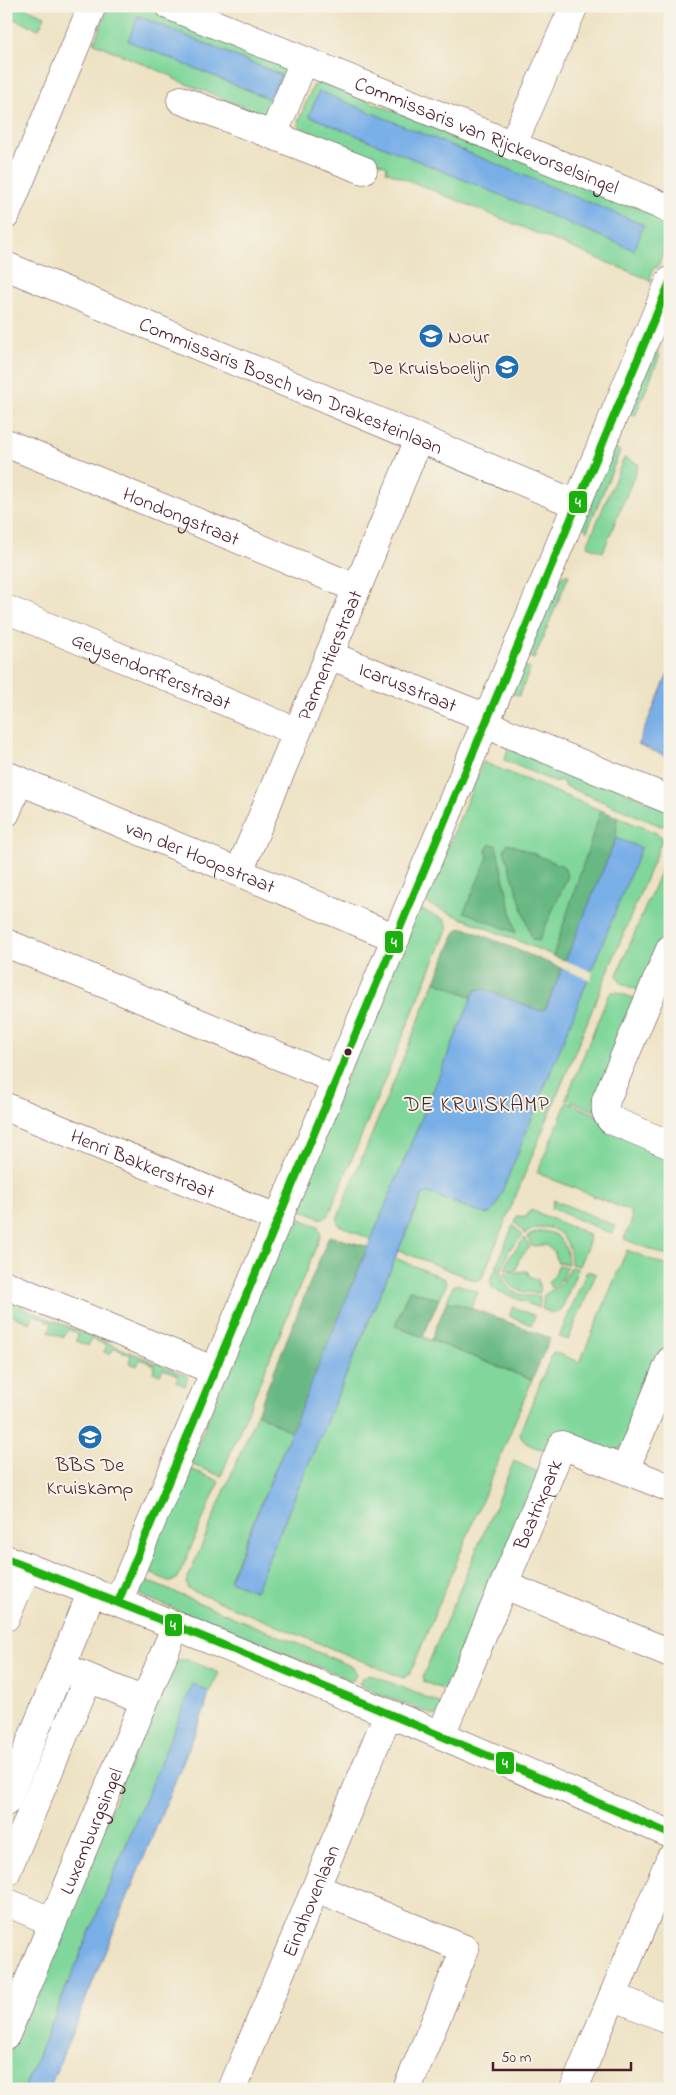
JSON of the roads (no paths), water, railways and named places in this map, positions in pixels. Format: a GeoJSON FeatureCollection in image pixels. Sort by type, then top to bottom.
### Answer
{"type":"FeatureCollection","features":[{"type":"Feature","properties":{"kind":"street"},"geometry":{"type":"LineString","coordinates":[[6,215],[92,6]]}},
{"type":"Feature","properties":{"kind":"street","name":"Commissaris van Rijckevorselsingel"},"geometry":{"type":"LineString","coordinates":[[170,6],[670,209]]}},
{"type":"Feature","properties":{"kind":"street"},"geometry":{"type":"LineString","coordinates":[[512,146],[574,6]]}},
{"type":"Feature","properties":{"kind":"street"},"geometry":{"type":"LineString","coordinates":[[273,135],[304,61]]}},
{"type":"Feature","properties":{"kind":"street"},"geometry":{"type":"LineString","coordinates":[[181,100],[363,170]]}},
{"type":"Feature","properties":{"kind":"street","name":"Commissaris Bosch van Drakesteinlaan"},"geometry":{"type":"LineString","coordinates":[[6,266],[576,504]]}},
{"type":"Feature","properties":{"kind":"street"},"geometry":{"type":"LineString","coordinates":[[118,1602],[670,281]]}},
{"type":"Feature","properties":{"kind":"street","name":"Parmentierstraat"},"geometry":{"type":"LineString","coordinates":[[239,872],[419,439]]}},
{"type":"Feature","properties":{"kind":"street","name":"Hondongstraat"},"geometry":{"type":"LineString","coordinates":[[6,443],[356,588]]}},
{"type":"Feature","properties":{"kind":"street","name":"Geysendorfferstraat"},"geometry":{"type":"LineString","coordinates":[[6,610],[297,732]]}},
{"type":"Feature","properties":{"kind":"street","name":"Icarusstraat"},"geometry":{"type":"LineString","coordinates":[[328,655],[670,800]]}},
{"type":"Feature","properties":{"kind":"street"},"geometry":{"type":"LineString","coordinates":[[6,813],[13,778]]}},
{"type":"Feature","properties":{"kind":"street","name":"van der Hoopstraat"},"geometry":{"type":"LineString","coordinates":[[13,778],[396,938]]}},
{"type":"Feature","properties":{"kind":"street"},"geometry":{"type":"LineString","coordinates":[[6,943],[337,1080]]}},
{"type":"Feature","properties":{"kind":"street"},"geometry":{"type":"LineString","coordinates":[[667,964],[606,1100],[605,1108],[606,1114],[611,1120],[670,1145]]}},
{"type":"Feature","properties":{"kind":"street","name":"Henri Bakkerstraat"},"geometry":{"type":"LineString","coordinates":[[6,1107],[278,1219]]}},
{"type":"Feature","properties":{"kind":"street"},"geometry":{"type":"LineString","coordinates":[[6,1285],[215,1371]]}},
{"type":"Feature","properties":{"kind":"street"},"geometry":{"type":"LineString","coordinates":[[670,1361],[625,1470],[670,1488]]}},
{"type":"Feature","properties":{"kind":"street","name":"Beatrixpark"},"geometry":{"type":"LineString","coordinates":[[441,1735],[562,1445],[625,1470]]}},
{"type":"Feature","properties":{"kind":"street"},"geometry":{"type":"LineString","coordinates":[[6,1617],[17,1563],[92,1591],[441,1735],[670,1834]]}},
{"type":"Feature","properties":{"kind":"street"},"geometry":{"type":"LineString","coordinates":[[504,1585],[670,1653]]}},
{"type":"Feature","properties":{"kind":"street"},"geometry":{"type":"LineString","coordinates":[[6,1802],[92,1591]]}},
{"type":"Feature","properties":{"kind":"street","name":"Luxemburgsingel"},"geometry":{"type":"LineString","coordinates":[[6,2035],[176,1626]]}},
{"type":"Feature","properties":{"kind":"street"},"geometry":{"type":"LineString","coordinates":[[61,1667],[144,1701]]}},
{"type":"Feature","properties":{"kind":"street"},"geometry":{"type":"LineString","coordinates":[[6,1874],[14,1836],[88,1678]]}},
{"type":"Feature","properties":{"kind":"street","name":"Eindhovenlaan"},"geometry":{"type":"LineString","coordinates":[[232,2089],[388,1714]]}},
{"type":"Feature","properties":{"kind":"street"},"geometry":{"type":"LineString","coordinates":[[574,2089],[670,1859]]}},
{"type":"Feature","properties":{"kind":"street"},"geometry":{"type":"LineString","coordinates":[[316,1888],[465,1949],[407,2089]]}},
{"type":"Feature","properties":{"kind":"street"},"geometry":{"type":"LineString","coordinates":[[6,1902],[53,1922]]}},
{"type":"Feature","properties":{"kind":"street"},"geometry":{"type":"LineString","coordinates":[[613,1996],[670,2020]]}},
{"type":"Feature","properties":{"kind":"water"},"geometry":{"type":"Polygon","coordinates":[[[138,16],[281,75],[270,99],[128,41],[138,16]]]}},
{"type":"Feature","properties":{"kind":"water"},"geometry":{"type":"Polygon","coordinates":[[[319,91],[644,225],[634,250],[309,116],[319,91]]]}},
{"type":"Feature","properties":{"kind":"water"},"geometry":{"type":"Polygon","coordinates":[[[670,669],[670,758],[638,744],[670,669]]]}},
{"type":"Feature","properties":{"kind":"water"},"geometry":{"type":"Polygon","coordinates":[[[616,838],[641,848],[496,1207],[490,1213],[485,1214],[429,1193],[423,1194],[255,1591],[229,1581],[472,997],[476,990],[483,989],[540,1011],[546,1008],[616,838]]]}},
{"type":"Feature","properties":{"kind":"water"},"geometry":{"type":"Polygon","coordinates":[[[193,1684],[209,1692],[205,1708],[49,2089],[24,2089],[193,1684]]]}},
{"type":"Feature","properties":{"kind":"place","name":"Nour"},"geometry":{"type":"Point","coordinates":[431,336]}},
{"type":"Feature","properties":{"kind":"place","name":"De Kruisboelijn"},"geometry":{"type":"Point","coordinates":[507,367]}},
{"type":"Feature","properties":{"kind":"place","name":"BBS De Kruiskamp"},"geometry":{"type":"Point","coordinates":[90,1437]}},
{"type":"Feature","properties":{"kind":"district","name":"DE KRUISKAMP"},"geometry":{"type":"Point","coordinates":[477,1104]}}]}
